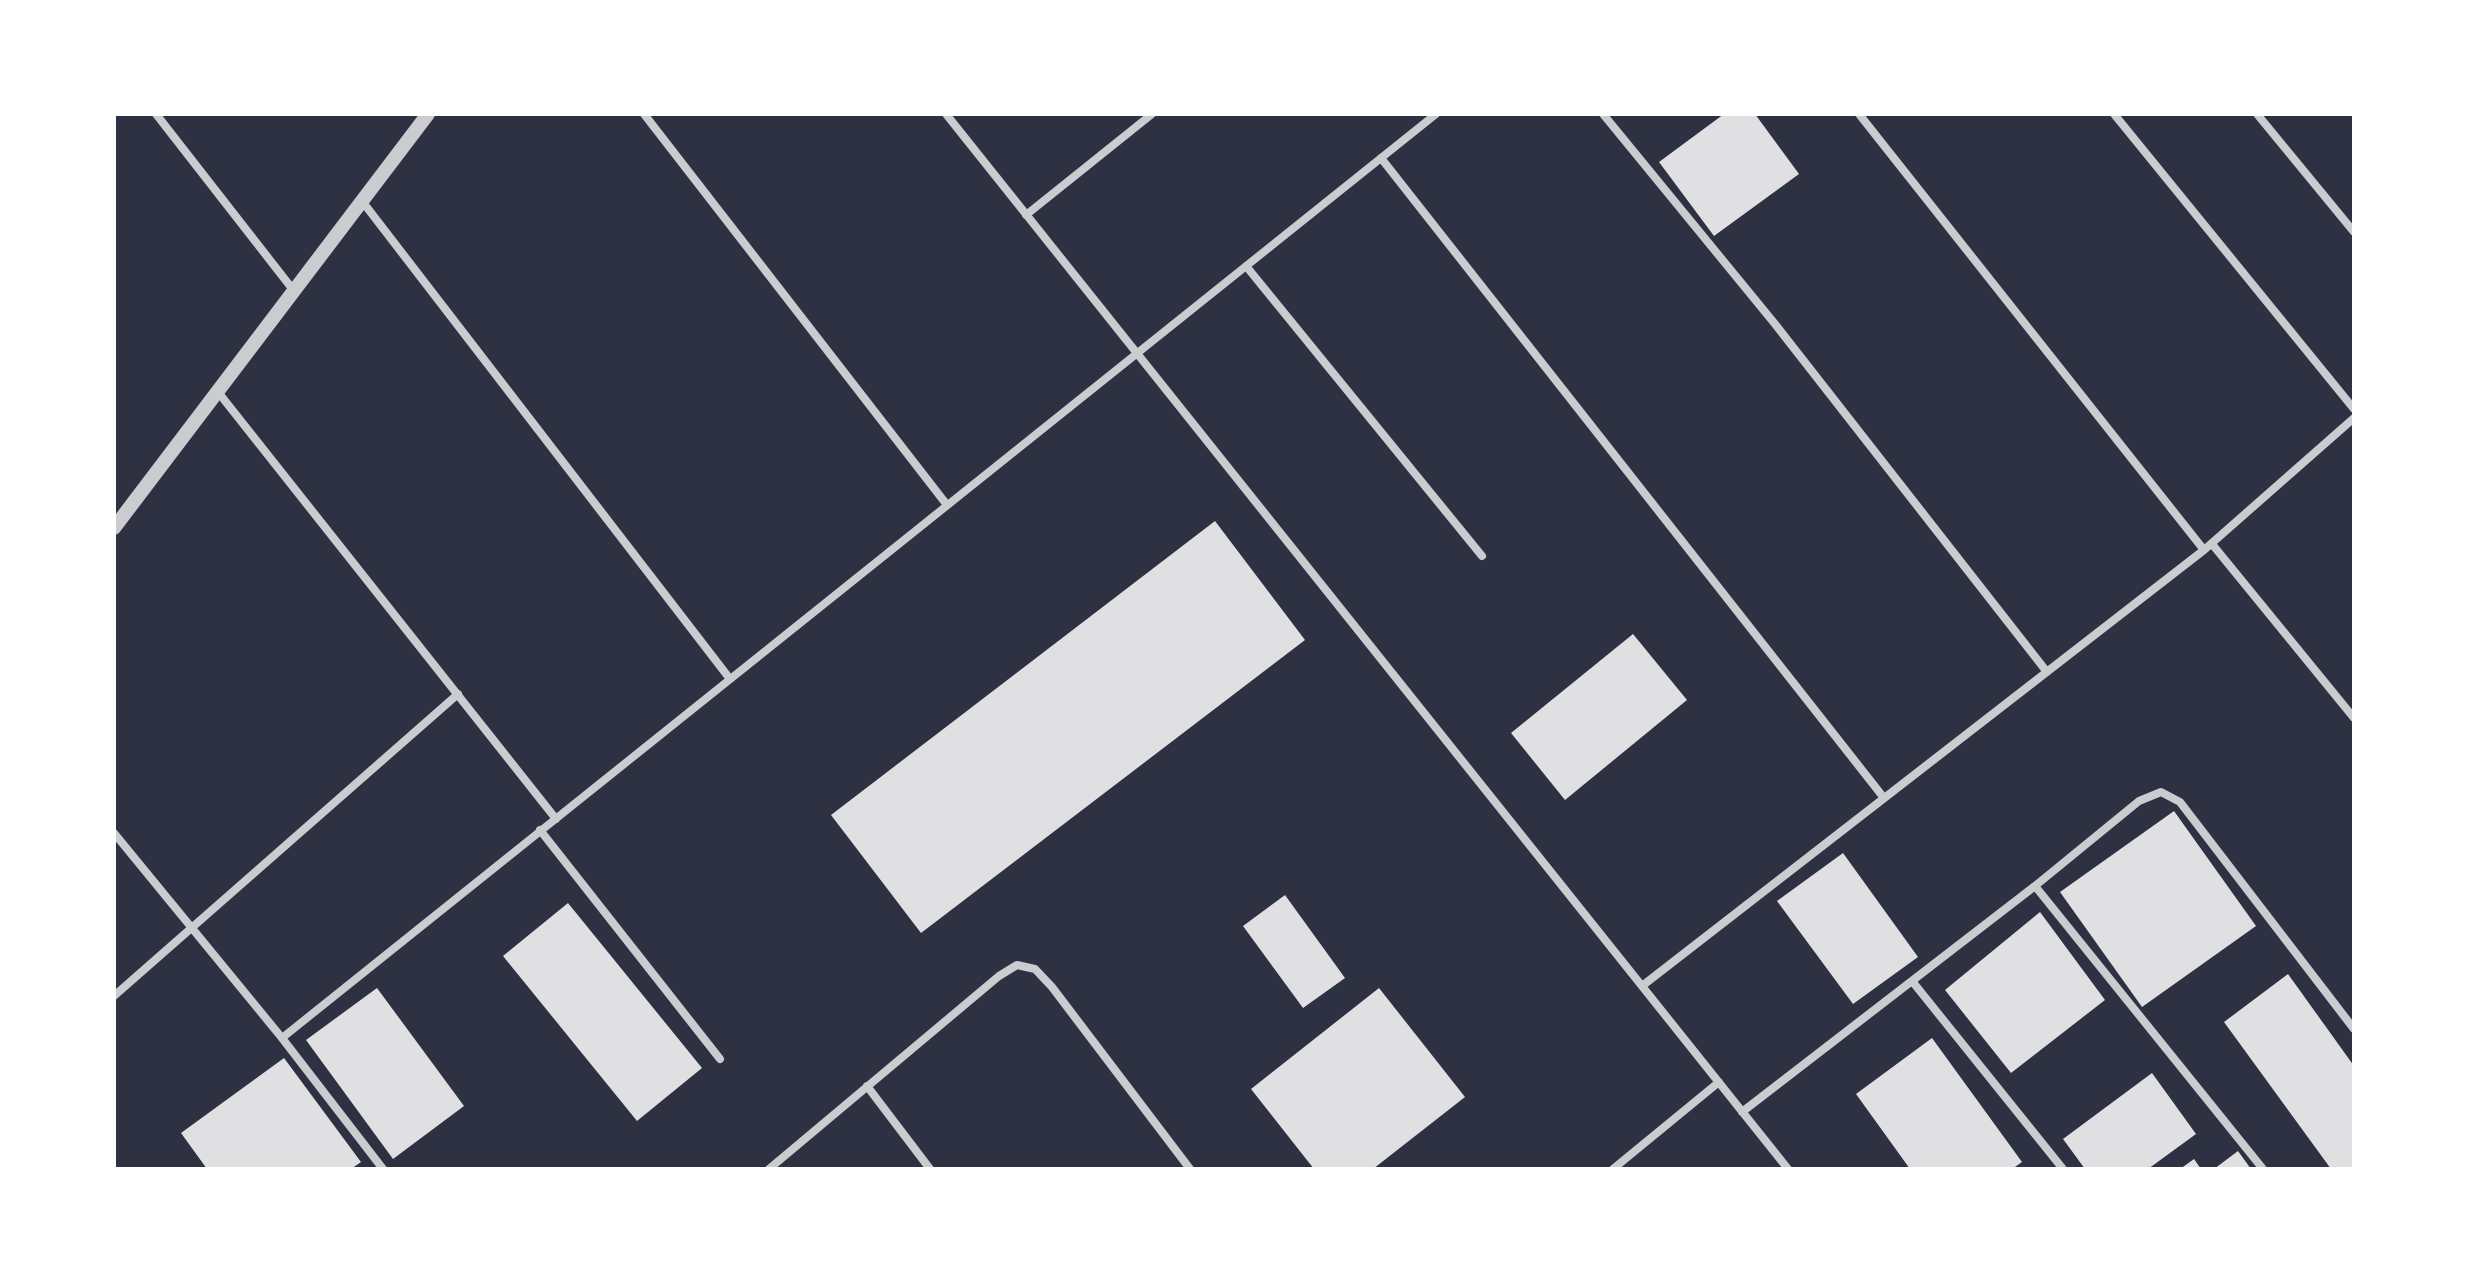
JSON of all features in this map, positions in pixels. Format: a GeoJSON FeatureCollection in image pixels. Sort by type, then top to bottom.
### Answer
{"type":"FeatureCollection","features":[{"type":"Feature","properties":{"kind":"street"},"geometry":{"type":"LineString","coordinates":[[156,114],[294,291]]}},
{"type":"Feature","properties":{"kind":"street"},"geometry":{"type":"LineString","coordinates":[[114,528],[428,114]]}},
{"type":"Feature","properties":{"kind":"street"},"geometry":{"type":"LineString","coordinates":[[644,114],[947,505]]}},
{"type":"Feature","properties":{"kind":"street"},"geometry":{"type":"LineString","coordinates":[[946,114],[1788,1169]]}},
{"type":"Feature","properties":{"kind":"street"},"geometry":{"type":"LineString","coordinates":[[1026,215],[1152,114]]}},
{"type":"Feature","properties":{"kind":"street"},"geometry":{"type":"LineString","coordinates":[[282,1038],[1436,114]]}},
{"type":"Feature","properties":{"kind":"street"},"geometry":{"type":"LineString","coordinates":[[1603,114],[1775,324],[2047,672]]}},
{"type":"Feature","properties":{"kind":"street"},"geometry":{"type":"LineString","coordinates":[[1859,114],[2208,547],[2354,718]]}},
{"type":"Feature","properties":{"kind":"street"},"geometry":{"type":"LineString","coordinates":[[2114,114],[2354,409]]}},
{"type":"Feature","properties":{"kind":"street"},"geometry":{"type":"LineString","coordinates":[[2257,114],[2354,232]]}},
{"type":"Feature","properties":{"kind":"street"},"geometry":{"type":"LineString","coordinates":[[1381,158],[1884,798]]}},
{"type":"Feature","properties":{"kind":"street"},"geometry":{"type":"LineString","coordinates":[[362,201],[730,679]]}},
{"type":"Feature","properties":{"kind":"street"},"geometry":{"type":"LineString","coordinates":[[1246,266],[1482,556]]}},
{"type":"Feature","properties":{"kind":"street"},"geometry":{"type":"LineString","coordinates":[[218,392],[556,819]]}},
{"type":"Feature","properties":{"kind":"street"},"geometry":{"type":"LineString","coordinates":[[1642,986],[2208,547],[2354,418]]}},
{"type":"Feature","properties":{"kind":"street"},"geometry":{"type":"LineString","coordinates":[[114,996],[189,926],[458,694]]}},
{"type":"Feature","properties":{"kind":"street"},"geometry":{"type":"LineString","coordinates":[[1742,1112],[2035,886],[2139,801],[2161,792],[2180,802],[2354,1029]]}},
{"type":"Feature","properties":{"kind":"street"},"geometry":{"type":"LineString","coordinates":[[540,830],[720,1059]]}},
{"type":"Feature","properties":{"kind":"street"},"geometry":{"type":"LineString","coordinates":[[114,833],[282,1038],[383,1169]]}},
{"type":"Feature","properties":{"kind":"street"},"geometry":{"type":"LineString","coordinates":[[2035,886],[2263,1169]]}},
{"type":"Feature","properties":{"kind":"street"},"geometry":{"type":"LineString","coordinates":[[769,1169],[999,976],[1017,965],[1035,969],[1190,1169]]}},
{"type":"Feature","properties":{"kind":"street"},"geometry":{"type":"LineString","coordinates":[[1912,981],[2063,1169]]}},
{"type":"Feature","properties":{"kind":"street"},"geometry":{"type":"LineString","coordinates":[[1613,1169],[1719,1082]]}},
{"type":"Feature","properties":{"kind":"street"},"geometry":{"type":"LineString","coordinates":[[867,1086],[930,1169]]}},
{"type":"Feature","properties":{"kind":"building"},"geometry":{"type":"Polygon","coordinates":[[[1724,114],[1755,114],[1799,174],[1714,236],[1659,162],[1724,114]]]}},
{"type":"Feature","properties":{"kind":"building"},"geometry":{"type":"Polygon","coordinates":[[[1215,521],[1305,640],[921,933],[831,815],[1215,521]]]}},
{"type":"Feature","properties":{"kind":"building"},"geometry":{"type":"Polygon","coordinates":[[[1633,634],[1687,700],[1565,800],[1511,733],[1633,634]]]}},
{"type":"Feature","properties":{"kind":"building"},"geometry":{"type":"Polygon","coordinates":[[[2174,811],[2256,926],[2142,1007],[2060,892],[2174,811]]]}},
{"type":"Feature","properties":{"kind":"building"},"geometry":{"type":"Polygon","coordinates":[[[1843,853],[1918,957],[1853,1004],[1777,901],[1843,853]]]}},
{"type":"Feature","properties":{"kind":"building"},"geometry":{"type":"Polygon","coordinates":[[[1285,895],[1345,978],[1303,1008],[1243,926],[1285,895]]]}},
{"type":"Feature","properties":{"kind":"building"},"geometry":{"type":"Polygon","coordinates":[[[568,903],[702,1068],[637,1121],[503,956],[568,903]]]}},
{"type":"Feature","properties":{"kind":"building"},"geometry":{"type":"Polygon","coordinates":[[[2040,912],[2105,1000],[2011,1073],[1945,990],[2040,912]]]}},
{"type":"Feature","properties":{"kind":"building"},"geometry":{"type":"Polygon","coordinates":[[[2288,974],[2354,1066],[2354,1169],[2331,1169],[2224,1022],[2288,974]]]}},
{"type":"Feature","properties":{"kind":"building"},"geometry":{"type":"Polygon","coordinates":[[[377,988],[464,1106],[393,1159],[306,1040],[377,988]]]}},
{"type":"Feature","properties":{"kind":"building"},"geometry":{"type":"Polygon","coordinates":[[[1379,988],[1465,1097],[1373,1169],[1314,1169],[1251,1089],[1379,988]]]}},
{"type":"Feature","properties":{"kind":"building"},"geometry":{"type":"Polygon","coordinates":[[[1932,1038],[2022,1162],[2012,1169],[1910,1169],[1856,1094],[1932,1038]]]}},
{"type":"Feature","properties":{"kind":"building"},"geometry":{"type":"Polygon","coordinates":[[[284,1058],[361,1162],[351,1169],[207,1169],[181,1133],[284,1058]]]}},
{"type":"Feature","properties":{"kind":"building"},"geometry":{"type":"Polygon","coordinates":[[[2152,1073],[2196,1134],[2148,1169],[2085,1169],[2063,1139],[2152,1073]]]}},
{"type":"Feature","properties":{"kind":"building"},"geometry":{"type":"Polygon","coordinates":[[[2238,1151],[2251,1169],[2214,1169],[2238,1151]]]}},
{"type":"Feature","properties":{"kind":"building"},"geometry":{"type":"Polygon","coordinates":[[[2194,1159],[2201,1169],[2180,1169],[2194,1159]]]}}]}
